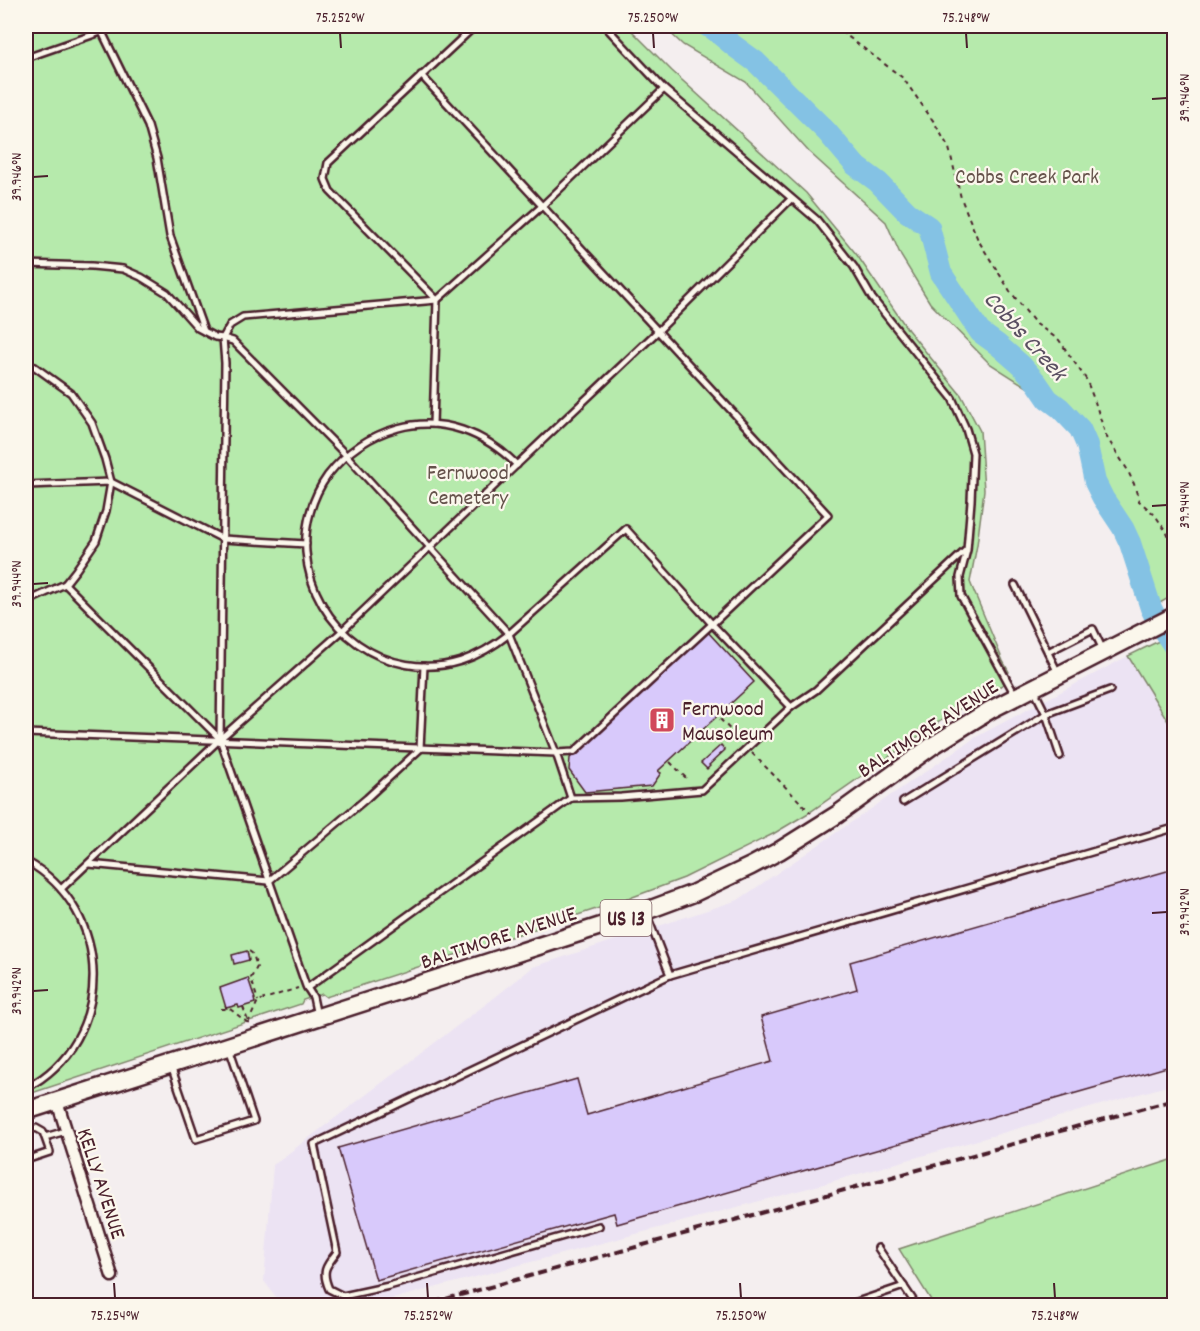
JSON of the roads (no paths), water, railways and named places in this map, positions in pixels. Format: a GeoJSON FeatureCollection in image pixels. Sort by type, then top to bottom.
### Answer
{"type":"FeatureCollection","features":[{"type":"Feature","properties":{"kind":"main road","name":"BALTIMORE AVENUE"},"geometry":{"type":"LineString","coordinates":[[26,1111],[646,912],[713,885],[779,851],[838,814],[932,746],[990,710],[1174,617]]}},
{"type":"Feature","properties":{"kind":"street","name":"KELLY AVENUE"},"geometry":{"type":"LineString","coordinates":[[57,1101],[112,1276]]}},
{"type":"Feature","properties":{"kind":"lane"},"geometry":{"type":"LineString","coordinates":[[26,58],[100,28],[118,26]]}},
{"type":"Feature","properties":{"kind":"lane"},"geometry":{"type":"LineString","coordinates":[[434,424],[437,300],[330,191],[325,179],[328,163],[475,26]]}},
{"type":"Feature","properties":{"kind":"lane"},"geometry":{"type":"LineString","coordinates":[[605,26],[664,89],[817,220],[854,267],[872,298],[952,398],[974,453],[967,550],[960,577],[961,596],[1016,696]]}},
{"type":"Feature","properties":{"kind":"lane"},"geometry":{"type":"LineString","coordinates":[[100,28],[148,126],[157,158],[170,236],[204,331]]}},
{"type":"Feature","properties":{"kind":"lane"},"geometry":{"type":"LineString","coordinates":[[26,733],[220,739],[420,749],[574,752],[828,515],[421,75]]}},
{"type":"Feature","properties":{"kind":"lane"},"geometry":{"type":"LineString","coordinates":[[317,1018],[313,997],[307,987],[220,739],[225,363],[223,338],[230,326],[243,317],[437,300],[542,206],[664,89]]}},
{"type":"Feature","properties":{"kind":"lane"},"geometry":{"type":"LineString","coordinates":[[61,889],[220,739],[342,631],[658,331],[792,199]]}},
{"type":"Feature","properties":{"kind":"lane"},"geometry":{"type":"LineString","coordinates":[[26,264],[123,269],[167,293],[198,328],[215,337],[233,341],[346,455],[509,634],[556,753],[571,798]]}},
{"type":"Feature","properties":{"kind":"lane"},"geometry":{"type":"LineString","coordinates":[[26,365],[35,368],[71,393],[92,423],[111,482],[106,511],[96,542],[65,584],[26,602]]}},
{"type":"Feature","properties":{"kind":"lane"},"geometry":{"type":"LineString","coordinates":[[517,465],[504,451],[471,432],[434,424],[418,424],[387,431],[365,441],[346,455],[324,480],[316,495],[310,511],[306,544],[311,582],[329,616],[342,631],[371,652],[406,664],[442,665],[469,658],[494,646],[509,634],[626,529],[791,707]]}},
{"type":"Feature","properties":{"kind":"lane"},"geometry":{"type":"LineString","coordinates":[[26,484],[111,482],[223,539],[306,544]]}},
{"type":"Feature","properties":{"kind":"lane"},"geometry":{"type":"LineString","coordinates":[[307,987],[571,798],[621,797],[702,790],[791,707],[816,690],[967,550]]}},
{"type":"Feature","properties":{"kind":"lane"},"geometry":{"type":"LineString","coordinates":[[65,584],[220,739]]}},
{"type":"Feature","properties":{"kind":"lane"},"geometry":{"type":"LineString","coordinates":[[1015,585],[1059,675]]}},
{"type":"Feature","properties":{"kind":"lane"},"geometry":{"type":"LineString","coordinates":[[1048,652],[1093,630],[1104,652]]}},
{"type":"Feature","properties":{"kind":"lane"},"geometry":{"type":"LineString","coordinates":[[89,864],[269,881],[367,798],[420,749],[424,666]]}},
{"type":"Feature","properties":{"kind":"lane"},"geometry":{"type":"LineString","coordinates":[[1033,689],[1046,714],[1060,756]]}},
{"type":"Feature","properties":{"kind":"lane"},"geometry":{"type":"LineString","coordinates":[[903,802],[1046,714],[1110,690]]}},
{"type":"Feature","properties":{"kind":"lane"},"geometry":{"type":"LineString","coordinates":[[598,1226],[389,1286],[343,1296],[329,1289],[324,1277],[327,1266],[337,1252],[314,1144],[670,975],[1174,828]]}},
{"type":"Feature","properties":{"kind":"lane"},"geometry":{"type":"LineString","coordinates":[[26,861],[43,872],[61,889],[75,908],[89,941],[93,964],[90,1002],[80,1031],[64,1056],[42,1077],[26,1088]]}},
{"type":"Feature","properties":{"kind":"lane"},"geometry":{"type":"LineString","coordinates":[[646,912],[670,975]]}},
{"type":"Feature","properties":{"kind":"lane"},"geometry":{"type":"LineString","coordinates":[[170,1065],[196,1139],[254,1121],[229,1046]]}},
{"type":"Feature","properties":{"kind":"lane"},"geometry":{"type":"LineString","coordinates":[[26,1133],[36,1128],[43,1132],[50,1152],[26,1160]]}},
{"type":"Feature","properties":{"kind":"lane"},"geometry":{"type":"LineString","coordinates":[[45,1137],[66,1131]]}},
{"type":"Feature","properties":{"kind":"lane"},"geometry":{"type":"LineString","coordinates":[[30,1150],[33,1158]]}},
{"type":"Feature","properties":{"kind":"lane"},"geometry":{"type":"LineString","coordinates":[[878,1248],[917,1305]]}},
{"type":"Feature","properties":{"kind":"lane"},"geometry":{"type":"LineString","coordinates":[[845,1305],[904,1287]]}},
{"type":"Feature","properties":{"kind":"waterway","name":"Cobbs Creek"},"geometry":{"type":"LineString","coordinates":[[707,26],[756,62],[827,132],[855,165],[878,182],[907,212],[929,227],[941,273],[980,332],[1021,365],[1048,399],[1080,429],[1087,445],[1095,482],[1123,528],[1151,608],[1174,646]]}},
{"type":"Feature","properties":{"kind":"railway"},"geometry":{"type":"LineString","coordinates":[[420,1306],[1174,1100]]}},
{"type":"Feature","properties":{"kind":"place","name":"Fernwood Mausoleum"},"geometry":{"type":"Point","coordinates":[662,720]}},
{"type":"Feature","properties":{"kind":"park label","name":"Cobbs Creek Park"},"geometry":{"type":"Point","coordinates":[1027,175]}},
{"type":"Feature","properties":{"kind":"park label","name":"Fernwood Cemetery"},"geometry":{"type":"Point","coordinates":[468,484]}}]}
